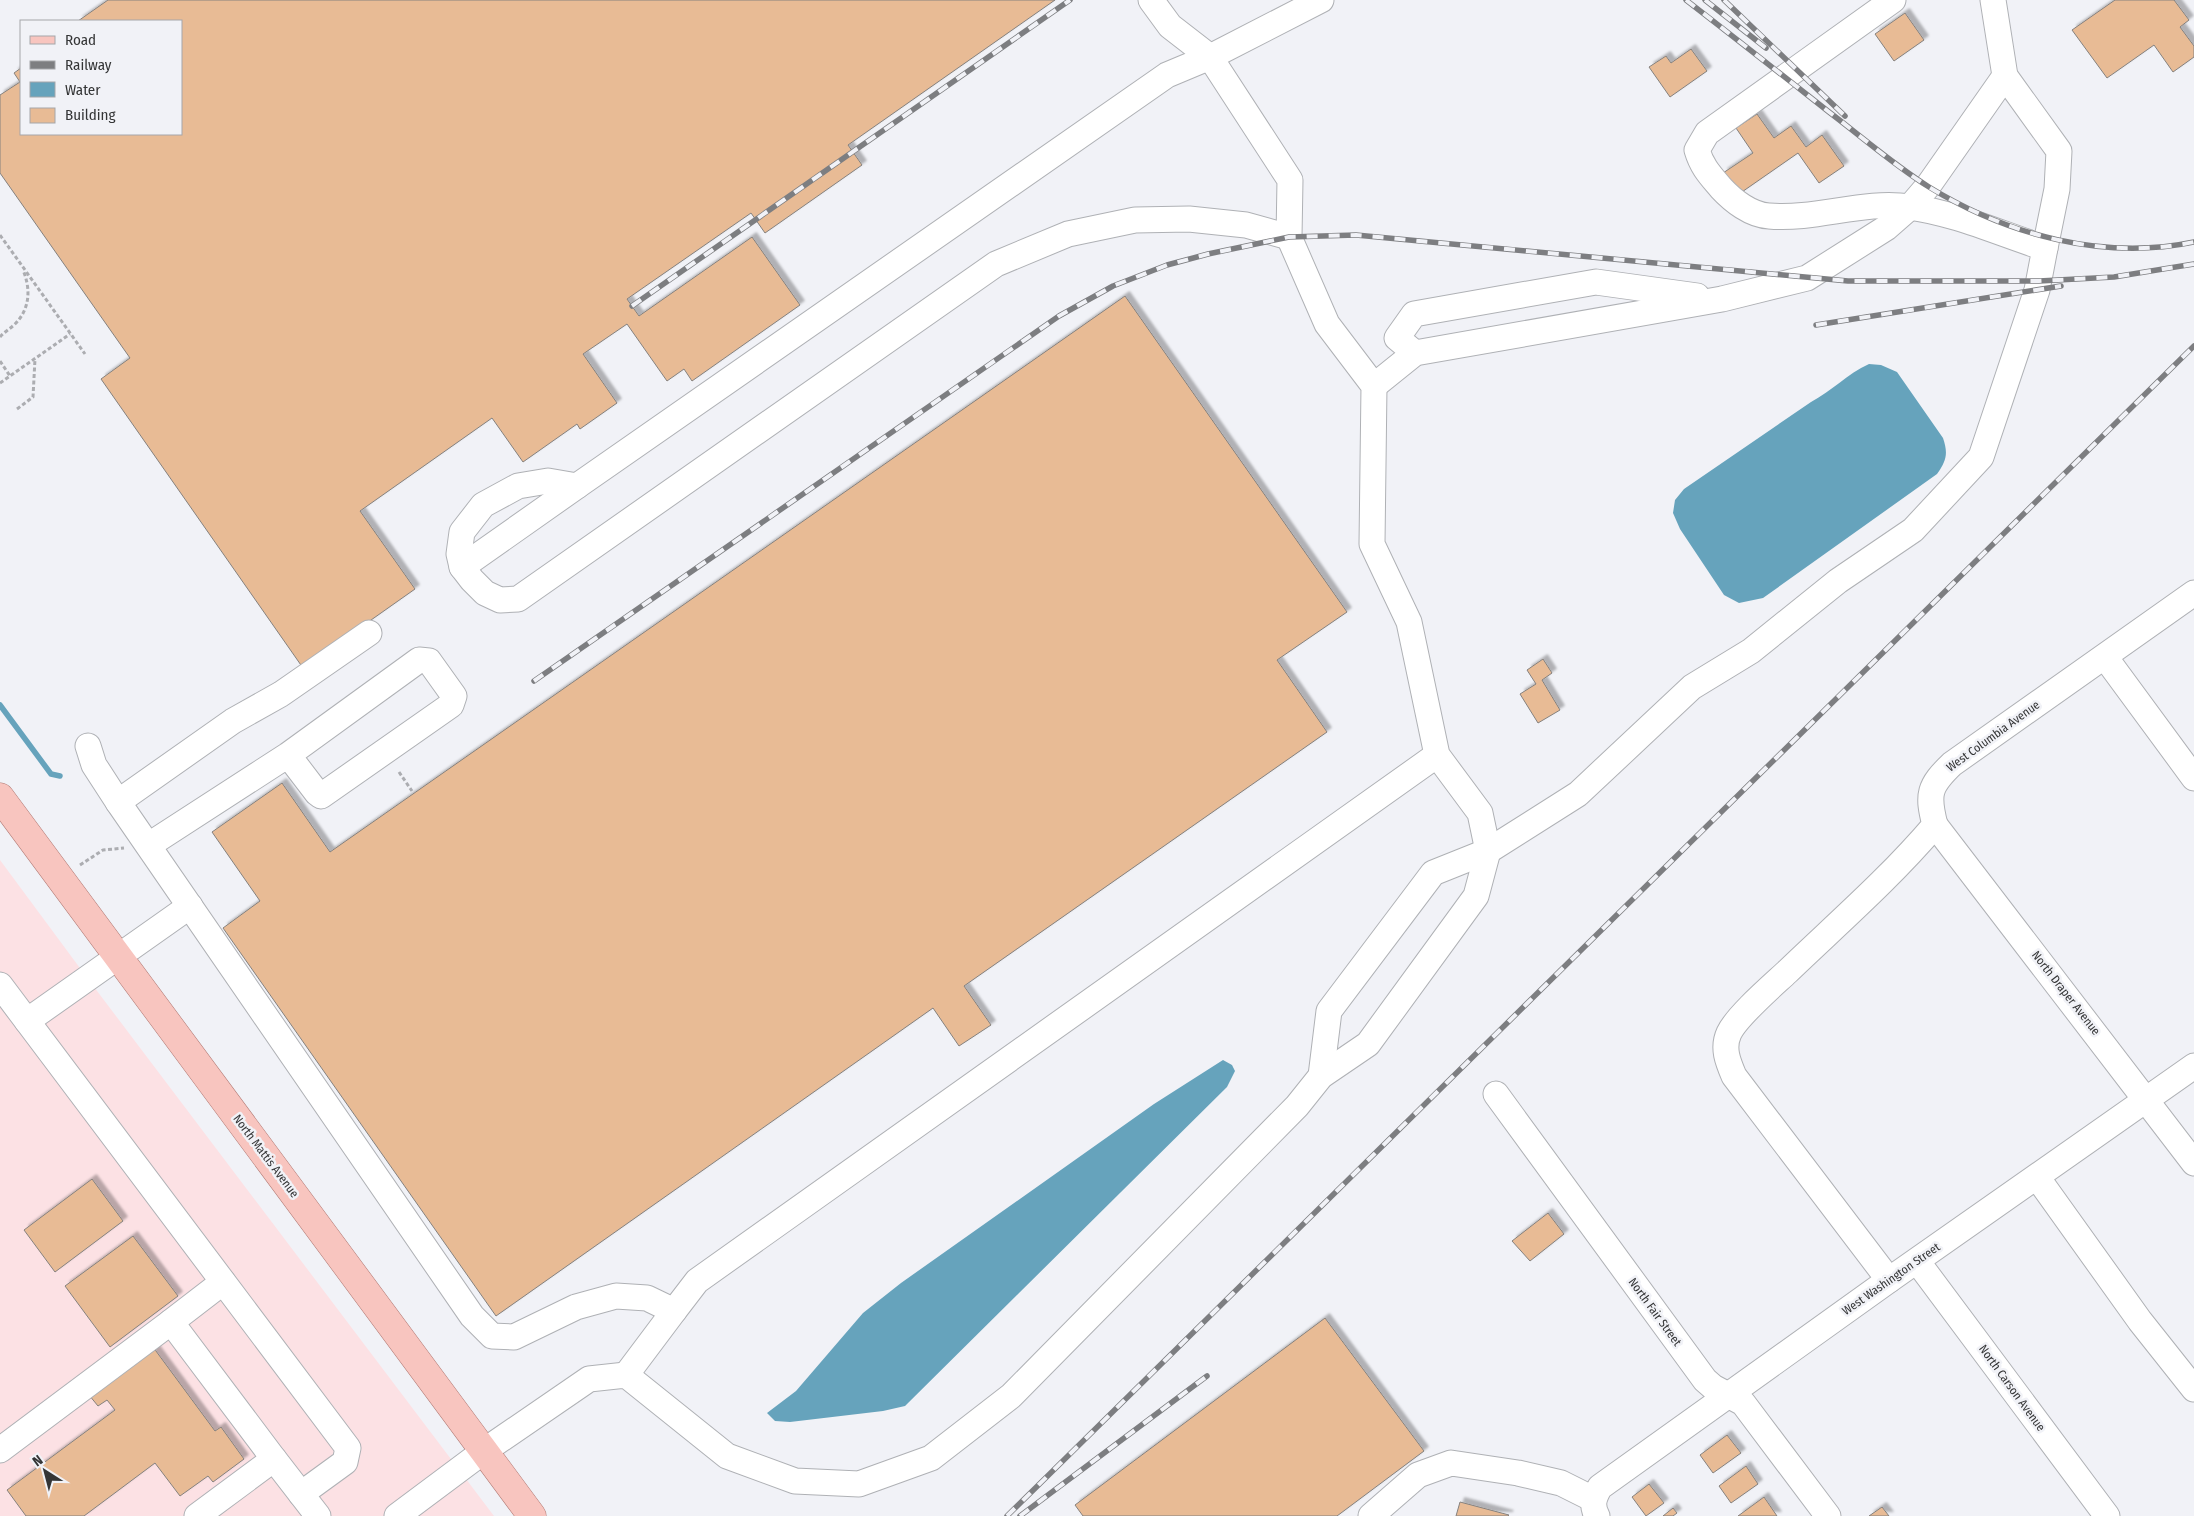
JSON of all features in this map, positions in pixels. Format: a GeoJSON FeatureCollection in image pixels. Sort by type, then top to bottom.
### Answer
{"type":"FeatureCollection","features":[{"type":"Feature","properties":{"kind":"main road","name":"North Mattis Avenue"},"geometry":{"type":"LineString","coordinates":[[0,796],[532,1516]]}},
{"type":"Feature","properties":{"kind":"street"},"geometry":{"type":"LineString","coordinates":[[397,1516],[484,1450],[589,1379],[626,1375],[727,1456],[795,1481],[859,1484],[931,1458],[1011,1396],[1298,1106],[1321,1076],[1368,1044],[1476,896],[1488,852],[1480,812],[1437,755],[1409,622],[1372,544],[1374,386],[1327,324],[1289,237],[1290,180],[1210,57],[1170,26],[1151,0]]}},
{"type":"Feature","properties":{"kind":"street"},"geometry":{"type":"LineString","coordinates":[[462,567],[1130,99],[1167,75],[1210,57],[1321,0]]}},
{"type":"Feature","properties":{"kind":"street"},"geometry":{"type":"LineString","coordinates":[[1893,0],[1707,133],[1697,150],[1702,167],[1734,202],[1768,217],[1828,213],[1872,205],[1910,207],[1951,217],[2045,248]]}},
{"type":"Feature","properties":{"kind":"street"},"geometry":{"type":"LineString","coordinates":[[1321,1076],[1329,1011],[1433,873],[1488,852],[1578,794],[1692,688],[1751,651],[1838,581],[1913,530],[1982,457],[2037,290],[2057,189],[2059,150],[2005,76],[1993,0]]}},
{"type":"Feature","properties":{"kind":"street"},"geometry":{"type":"LineString","coordinates":[[1374,386],[1415,353],[1722,299],[1807,278],[1878,233],[1910,207],[1928,186],[2005,76]]}},
{"type":"Feature","properties":{"kind":"street"},"geometry":{"type":"LineString","coordinates":[[577,486],[548,482],[518,486],[483,505],[462,532],[459,554],[462,567],[484,593],[500,600],[518,599],[996,264],[1068,234],[1135,220],[1189,219],[1246,224],[1289,237]]}},
{"type":"Feature","properties":{"kind":"street"},"geometry":{"type":"LineString","coordinates":[[1415,353],[1396,338],[1414,314],[1596,282],[1722,299]]}},
{"type":"Feature","properties":{"kind":"street","name":"West Columbia Avenue"},"geometry":{"type":"LineString","coordinates":[[1935,825],[1929,802],[1931,791],[1939,777],[1952,764],[2105,658],[2194,593]]}},
{"type":"Feature","properties":{"kind":"street"},"geometry":{"type":"LineString","coordinates":[[118,802],[233,721],[281,694],[369,633]]}},
{"type":"Feature","properties":{"kind":"street"},"geometry":{"type":"LineString","coordinates":[[2105,658],[2194,778]]}},
{"type":"Feature","properties":{"kind":"street"},"geometry":{"type":"LineString","coordinates":[[138,846],[288,755],[419,660],[429,662],[454,696],[451,705],[322,796],[317,793],[288,755]]}},
{"type":"Feature","properties":{"kind":"street"},"geometry":{"type":"LineString","coordinates":[[88,746],[94,765],[118,802],[138,846],[190,906],[472,1316],[492,1336],[514,1337],[576,1308],[616,1296],[647,1298],[674,1310]]}},
{"type":"Feature","properties":{"kind":"street"},"geometry":{"type":"LineString","coordinates":[[626,1375],[697,1281],[1437,755]]}},
{"type":"Feature","properties":{"kind":"street"},"geometry":{"type":"LineString","coordinates":[[1889,1280],[1734,1076],[1728,1062],[1725,1046],[1729,1032],[1743,1016],[1909,855],[1935,825]]}},
{"type":"Feature","properties":{"kind":"street","name":"North Draper Avenue"},"geometry":{"type":"LineString","coordinates":[[1935,825],[2194,1163]]}},
{"type":"Feature","properties":{"kind":"street"},"geometry":{"type":"LineString","coordinates":[[27,1021],[190,906]]}},
{"type":"Feature","properties":{"kind":"street"},"geometry":{"type":"LineString","coordinates":[[0,985],[348,1448],[345,1462],[301,1494]]}},
{"type":"Feature","properties":{"kind":"street","name":"West Washington Street"},"geometry":{"type":"LineString","coordinates":[[1595,1507],[1600,1487],[1728,1394],[2194,1066]]}},
{"type":"Feature","properties":{"kind":"street","name":"North Fair Street"},"geometry":{"type":"LineString","coordinates":[[1496,1094],[1704,1380],[1743,1403],[1828,1516]]}},
{"type":"Feature","properties":{"kind":"street"},"geometry":{"type":"LineString","coordinates":[[2037,1177],[2140,1321],[2194,1390]]}},
{"type":"Feature","properties":{"kind":"street","name":"North Carson Avenue"},"geometry":{"type":"LineString","coordinates":[[1917,1261],[2107,1516]]}},
{"type":"Feature","properties":{"kind":"street"},"geometry":{"type":"LineString","coordinates":[[0,1450],[223,1282]]}},
{"type":"Feature","properties":{"kind":"street"},"geometry":{"type":"LineString","coordinates":[[171,1322],[318,1516]]}},
{"type":"Feature","properties":{"kind":"street"},"geometry":{"type":"LineString","coordinates":[[197,1516],[274,1458]]}},
{"type":"Feature","properties":{"kind":"street"},"geometry":{"type":"LineString","coordinates":[[1371,1516],[1418,1475],[1451,1463],[1508,1471],[1561,1483],[1595,1507]]}},
{"type":"Feature","properties":{"kind":"path"},"geometry":{"type":"LineString","coordinates":[[0,235],[85,354]]}},
{"type":"Feature","properties":{"kind":"path"},"geometry":{"type":"LineString","coordinates":[[0,337],[18,321],[27,305],[29,287],[19,262]]}},
{"type":"Feature","properties":{"kind":"path"},"geometry":{"type":"LineString","coordinates":[[0,383],[70,334]]}},
{"type":"Feature","properties":{"kind":"path"},"geometry":{"type":"LineString","coordinates":[[18,409],[33,397],[35,358]]}},
{"type":"Feature","properties":{"kind":"path"},"geometry":{"type":"LineString","coordinates":[[0,361],[10,376]]}},
{"type":"Feature","properties":{"kind":"path"},"geometry":{"type":"LineString","coordinates":[[399,772],[412,790]]}},
{"type":"Feature","properties":{"kind":"path"},"geometry":{"type":"LineString","coordinates":[[80,865],[103,850],[138,846]]}},
{"type":"Feature","properties":{"kind":"shaded area"},"geometry":{"type":"Polygon","coordinates":[[[0,860],[88,979],[494,1516],[0,1516],[0,860]]]}},
{"type":"Feature","properties":{"kind":"water"},"geometry":{"type":"Polygon","coordinates":[[[1869,364],[1881,365],[1897,372],[1943,438],[1946,456],[1937,474],[1763,598],[1739,603],[1724,595],[1680,529],[1673,513],[1675,500],[1684,489],[1869,364]]]}},
{"type":"Feature","properties":{"kind":"water"},"geometry":{"type":"Polygon","coordinates":[[[1223,1060],[1232,1065],[1235,1071],[1227,1087],[905,1406],[883,1411],[790,1422],[775,1421],[767,1413],[796,1391],[863,1313],[901,1283],[1154,1104],[1223,1060]]]}},
{"type":"Feature","properties":{"kind":"building"},"geometry":{"type":"Polygon","coordinates":[[[108,0],[1055,0],[848,145],[862,165],[765,233],[751,213],[627,299],[639,316],[752,237],[800,305],[692,381],[684,369],[667,381],[627,324],[583,354],[617,403],[580,429],[577,424],[523,462],[492,418],[360,511],[415,589],[303,668],[101,379],[130,358],[0,173],[0,95],[20,82],[20,135],[182,135],[182,20],[79,20],[108,0]]]}},
{"type":"Feature","properties":{"kind":"building"},"geometry":{"type":"Polygon","coordinates":[[[2115,0],[2174,0],[2189,20],[2180,27],[2194,46],[2194,57],[2173,72],[2154,45],[2107,78],[2072,30],[2115,0]]]}},
{"type":"Feature","properties":{"kind":"building"},"geometry":{"type":"Polygon","coordinates":[[[1905,13],[1924,40],[1894,61],[1875,34],[1905,13]]]}},
{"type":"Feature","properties":{"kind":"building"},"geometry":{"type":"Polygon","coordinates":[[[1691,49],[1707,71],[1670,97],[1649,67],[1666,56],[1671,63],[1691,49]]]}},
{"type":"Feature","properties":{"kind":"building"},"geometry":{"type":"Polygon","coordinates":[[[20,69],[20,82],[14,73],[20,69]]]}},
{"type":"Feature","properties":{"kind":"building"},"geometry":{"type":"Polygon","coordinates":[[[1757,114],[1774,138],[1791,126],[1806,147],[1822,135],[1844,166],[1819,183],[1798,153],[1739,194],[1723,173],[1753,153],[1736,128],[1757,114]]]}},
{"type":"Feature","properties":{"kind":"building"},"geometry":{"type":"Polygon","coordinates":[[[1125,296],[1347,612],[1277,660],[1327,732],[964,986],[991,1025],[959,1046],[933,1008],[496,1316],[223,928],[260,901],[212,832],[282,783],[330,852],[1125,296]]]}},
{"type":"Feature","properties":{"kind":"building"},"geometry":{"type":"Polygon","coordinates":[[[1543,659],[1552,673],[1542,680],[1560,710],[1538,723],[1520,694],[1536,684],[1527,670],[1543,659]]]}},
{"type":"Feature","properties":{"kind":"building"},"geometry":{"type":"Polygon","coordinates":[[[92,1179],[123,1221],[55,1272],[24,1230],[92,1179]]]}},
{"type":"Feature","properties":{"kind":"building"},"geometry":{"type":"Polygon","coordinates":[[[1548,1213],[1564,1234],[1530,1261],[1512,1241],[1548,1213]]]}},
{"type":"Feature","properties":{"kind":"building"},"geometry":{"type":"Polygon","coordinates":[[[133,1236],[178,1296],[110,1347],[65,1286],[133,1236]]]}},
{"type":"Feature","properties":{"kind":"building"},"geometry":{"type":"Polygon","coordinates":[[[1325,1318],[1424,1451],[1337,1516],[1083,1516],[1075,1505],[1325,1318]]]}},
{"type":"Feature","properties":{"kind":"building"},"geometry":{"type":"Polygon","coordinates":[[[153,1347],[215,1431],[221,1427],[244,1459],[213,1482],[208,1476],[180,1496],[155,1463],[84,1516],[26,1516],[7,1490],[115,1410],[107,1400],[98,1406],[89,1395],[153,1347]]]}},
{"type":"Feature","properties":{"kind":"building"},"geometry":{"type":"Polygon","coordinates":[[[1727,1435],[1741,1453],[1713,1473],[1700,1455],[1727,1435]]]}},
{"type":"Feature","properties":{"kind":"building"},"geometry":{"type":"Polygon","coordinates":[[[1746,1466],[1758,1484],[1731,1503],[1719,1486],[1746,1466]]]}},
{"type":"Feature","properties":{"kind":"building"},"geometry":{"type":"Polygon","coordinates":[[[1649,1484],[1664,1503],[1646,1516],[1632,1497],[1649,1484]]]}},
{"type":"Feature","properties":{"kind":"building"},"geometry":{"type":"Polygon","coordinates":[[[1764,1497],[1777,1516],[1738,1516],[1764,1497]]]}},
{"type":"Feature","properties":{"kind":"building"},"geometry":{"type":"Polygon","coordinates":[[[1460,1502],[1509,1515],[1456,1516],[1460,1502]]]}},
{"type":"Feature","properties":{"kind":"building"},"geometry":{"type":"Polygon","coordinates":[[[1882,1507],[1889,1516],[1869,1516],[1882,1507]]]}},
{"type":"Feature","properties":{"kind":"building"},"geometry":{"type":"Polygon","coordinates":[[[1673,1508],[1677,1513],[1673,1516],[1663,1516],[1673,1508]]]}},
{"type":"Feature","properties":{"kind":"waterway"},"geometry":{"type":"LineString","coordinates":[[0,705],[51,774],[60,776]]}},
{"type":"Feature","properties":{"kind":"railway"},"geometry":{"type":"LineString","coordinates":[[632,306],[1070,0]]}},
{"type":"Feature","properties":{"kind":"railway"},"geometry":{"type":"LineString","coordinates":[[1686,0],[1891,160],[1929,187],[1959,204],[2023,231],[2091,246],[2160,247],[2194,242]]}},
{"type":"Feature","properties":{"kind":"railway"},"geometry":{"type":"LineString","coordinates":[[1705,0],[1766,48]]}},
{"type":"Feature","properties":{"kind":"railway"},"geometry":{"type":"LineString","coordinates":[[1724,0],[1845,116]]}},
{"type":"Feature","properties":{"kind":"railway"},"geometry":{"type":"LineString","coordinates":[[534,681],[1059,316],[1113,286],[1167,265],[1208,254],[1289,237],[1356,235],[1848,281],[2039,281],[2114,277],[2194,264]]}},
{"type":"Feature","properties":{"kind":"railway"},"geometry":{"type":"LineString","coordinates":[[1816,325],[2061,286]]}},
{"type":"Feature","properties":{"kind":"railway"},"geometry":{"type":"LineString","coordinates":[[1007,1516],[2194,346]]}},
{"type":"Feature","properties":{"kind":"railway"},"geometry":{"type":"LineString","coordinates":[[1020,1516],[1207,1376]]}}]}
